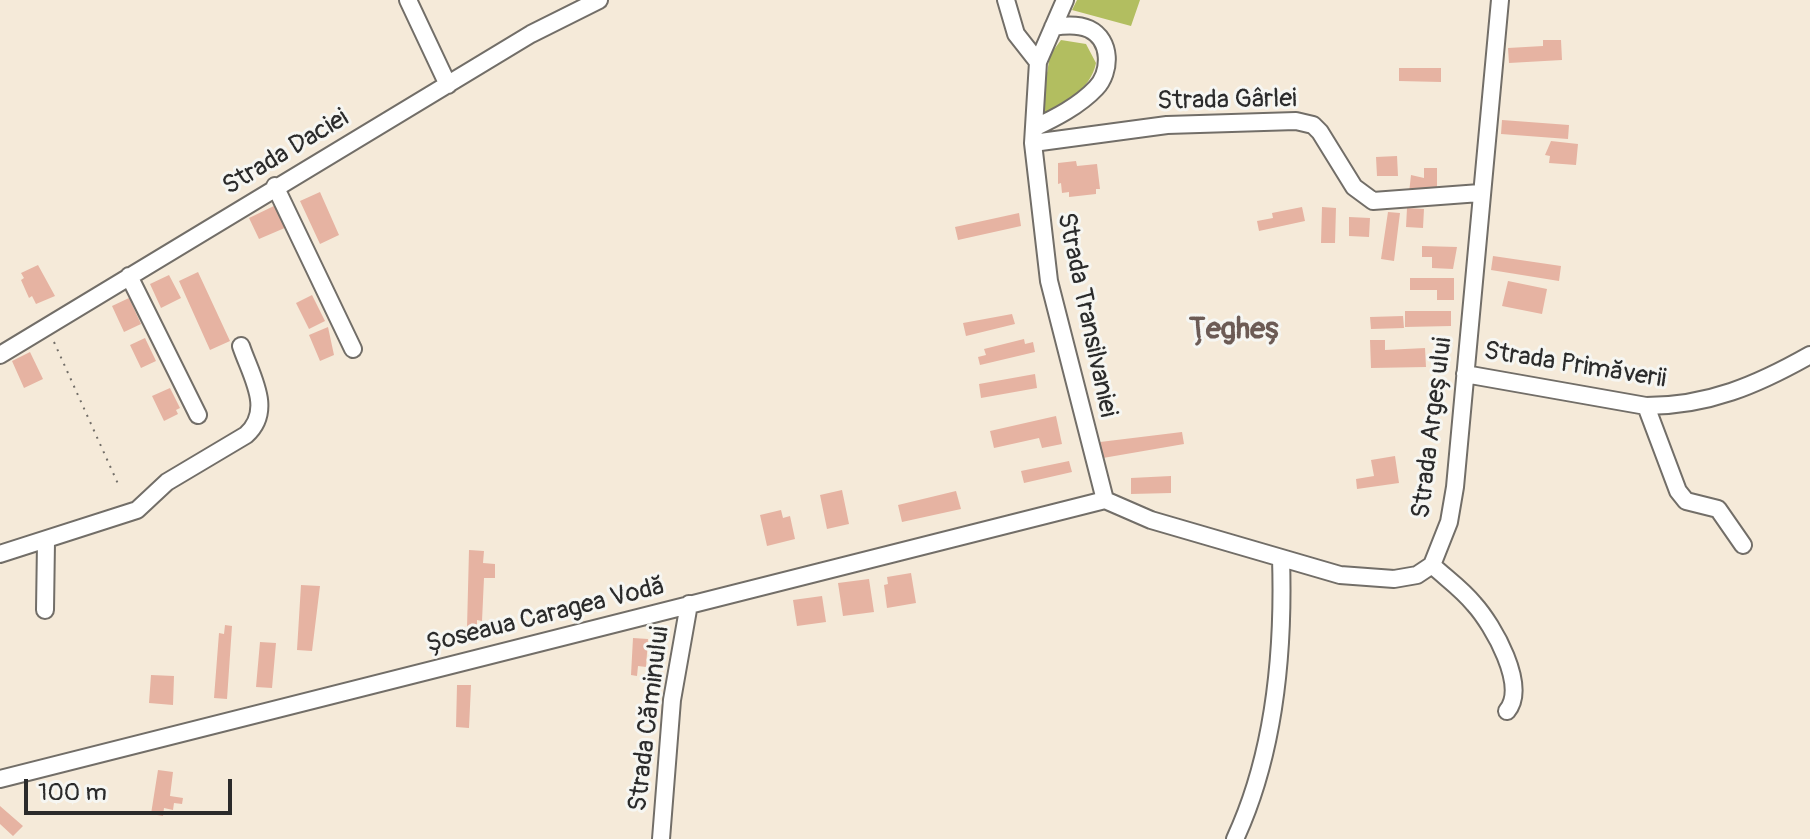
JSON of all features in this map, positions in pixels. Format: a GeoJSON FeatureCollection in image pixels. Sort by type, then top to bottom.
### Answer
{"type":"FeatureCollection","features":[{"type":"Feature","properties":{"kind":"street"},"geometry":{"type":"LineString","coordinates":[[408,0],[448,85]]}},
{"type":"Feature","properties":{"kind":"street","name":"Strada Daciei"},"geometry":{"type":"LineString","coordinates":[[0,355],[275,186],[565,15],[599,0]]}},
{"type":"Feature","properties":{"kind":"street"},"geometry":{"type":"LineString","coordinates":[[1006,0],[1016,34],[1038,62]]}},
{"type":"Feature","properties":{"kind":"street","name":"Strada Transilvaniei"},"geometry":{"type":"LineString","coordinates":[[1065,0],[1038,62],[1033,136],[1049,281],[1105,500]]}},
{"type":"Feature","properties":{"kind":"street","name":"Strada Argeșului"},"geometry":{"type":"LineString","coordinates":[[1432,565],[1446,532],[1455,487],[1500,0]]}},
{"type":"Feature","properties":{"kind":"street"},"geometry":{"type":"LineString","coordinates":[[1033,136],[1099,86],[1108,65],[1106,51],[1090,29],[1071,25],[1053,27]]}},
{"type":"Feature","properties":{"kind":"street","name":"Strada Gârlei"},"geometry":{"type":"LineString","coordinates":[[1033,136],[1167,125],[1296,121],[1313,125],[1320,132],[1354,187],[1373,201],[1480,193]]}},
{"type":"Feature","properties":{"kind":"street"},"geometry":{"type":"LineString","coordinates":[[275,186],[353,349]]}},
{"type":"Feature","properties":{"kind":"street"},"geometry":{"type":"LineString","coordinates":[[129,276],[198,415]]}},
{"type":"Feature","properties":{"kind":"street"},"geometry":{"type":"LineString","coordinates":[[0,554],[46,542],[137,510],[167,482],[256,425],[261,405],[241,346]]}},
{"type":"Feature","properties":{"kind":"street","name":"Strada Primăverii"},"geometry":{"type":"LineString","coordinates":[[1465,374],[1646,406],[1701,403],[1733,393],[1810,355]]}},
{"type":"Feature","properties":{"kind":"street"},"geometry":{"type":"LineString","coordinates":[[1646,406],[1678,491],[1686,501],[1718,509],[1743,545]]}},
{"type":"Feature","properties":{"kind":"street"},"geometry":{"type":"LineString","coordinates":[[1105,500],[1151,520],[1340,575],[1371,579],[1417,575],[1432,565],[1473,601],[1494,631],[1515,686],[1514,702],[1507,711]]}},
{"type":"Feature","properties":{"kind":"street","name":"Șoseaua Caragea Vodă"},"geometry":{"type":"LineString","coordinates":[[0,779],[1105,500]]}},
{"type":"Feature","properties":{"kind":"street"},"geometry":{"type":"LineString","coordinates":[[45,610],[46,542]]}},
{"type":"Feature","properties":{"kind":"street"},"geometry":{"type":"LineString","coordinates":[[1235,839],[1257,789],[1262,767],[1281,644],[1281,558]]}},
{"type":"Feature","properties":{"kind":"street","name":"Strada Căminului"},"geometry":{"type":"LineString","coordinates":[[661,839],[672,700],[689,604]]}},
{"type":"Feature","properties":{"kind":"path"},"geometry":{"type":"LineString","coordinates":[[46,326],[119,486]]}},
{"type":"Feature","properties":{"kind":"green space"},"geometry":{"type":"Polygon","coordinates":[[[1077,0],[1140,0],[1131,26],[1072,10],[1077,0]]]}},
{"type":"Feature","properties":{"kind":"green space"},"geometry":{"type":"Polygon","coordinates":[[[1061,40],[1086,44],[1096,63],[1089,81],[1082,88],[1067,101],[1040,115],[1050,55],[1061,40]]]}},
{"type":"Feature","properties":{"kind":"building"},"geometry":{"type":"Polygon","coordinates":[[[1543,40],[1561,40],[1562,60],[1509,63],[1508,48],[1543,46],[1543,40]]]}},
{"type":"Feature","properties":{"kind":"building"},"geometry":{"type":"Polygon","coordinates":[[[1399,68],[1441,68],[1441,82],[1399,81],[1399,68]]]}},
{"type":"Feature","properties":{"kind":"building"},"geometry":{"type":"Polygon","coordinates":[[[1502,120],[1569,125],[1568,139],[1501,134],[1502,120]]]}},
{"type":"Feature","properties":{"kind":"building"},"geometry":{"type":"Polygon","coordinates":[[[1551,141],[1578,144],[1576,165],[1549,163],[1550,156],[1545,155],[1551,141]]]}},
{"type":"Feature","properties":{"kind":"building"},"geometry":{"type":"Polygon","coordinates":[[[1397,156],[1398,176],[1377,176],[1376,157],[1397,156]]]}},
{"type":"Feature","properties":{"kind":"building"},"geometry":{"type":"Polygon","coordinates":[[[1076,161],[1077,166],[1097,164],[1100,189],[1096,189],[1096,194],[1069,197],[1069,192],[1062,193],[1061,183],[1058,184],[1058,163],[1076,161]]]}},
{"type":"Feature","properties":{"kind":"building"},"geometry":{"type":"Polygon","coordinates":[[[1424,168],[1437,168],[1437,195],[1409,193],[1411,175],[1424,178],[1424,168]]]}},
{"type":"Feature","properties":{"kind":"building"},"geometry":{"type":"Polygon","coordinates":[[[320,192],[339,235],[320,244],[300,201],[320,192]]]}},
{"type":"Feature","properties":{"kind":"building"},"geometry":{"type":"Polygon","coordinates":[[[276,205],[287,227],[259,239],[249,218],[276,205]]]}},
{"type":"Feature","properties":{"kind":"building"},"geometry":{"type":"Polygon","coordinates":[[[1302,207],[1305,221],[1259,231],[1257,221],[1273,218],[1272,213],[1302,207]]]}},
{"type":"Feature","properties":{"kind":"building"},"geometry":{"type":"Polygon","coordinates":[[[1322,207],[1336,208],[1335,243],[1321,243],[1322,207]]]}},
{"type":"Feature","properties":{"kind":"building"},"geometry":{"type":"Polygon","coordinates":[[[1407,208],[1424,209],[1423,228],[1406,227],[1407,208]]]}},
{"type":"Feature","properties":{"kind":"building"},"geometry":{"type":"Polygon","coordinates":[[[1388,212],[1400,213],[1394,261],[1381,259],[1388,212]]]}},
{"type":"Feature","properties":{"kind":"building"},"geometry":{"type":"Polygon","coordinates":[[[1019,213],[1021,226],[958,240],[955,227],[1019,213]]]}},
{"type":"Feature","properties":{"kind":"building"},"geometry":{"type":"Polygon","coordinates":[[[1349,217],[1370,218],[1369,237],[1349,236],[1349,217]]]}},
{"type":"Feature","properties":{"kind":"building"},"geometry":{"type":"Polygon","coordinates":[[[1422,246],[1457,247],[1453,269],[1432,268],[1432,257],[1422,257],[1422,246]]]}},
{"type":"Feature","properties":{"kind":"building"},"geometry":{"type":"Polygon","coordinates":[[[1493,256],[1561,266],[1559,281],[1491,270],[1493,256]]]}},
{"type":"Feature","properties":{"kind":"building"},"geometry":{"type":"Polygon","coordinates":[[[38,265],[55,296],[36,304],[32,296],[29,298],[21,273],[38,265]]]}},
{"type":"Feature","properties":{"kind":"building"},"geometry":{"type":"Polygon","coordinates":[[[198,272],[230,341],[210,350],[179,281],[198,272]]]}},
{"type":"Feature","properties":{"kind":"building"},"geometry":{"type":"Polygon","coordinates":[[[169,275],[181,298],[161,308],[150,284],[169,275]]]}},
{"type":"Feature","properties":{"kind":"building"},"geometry":{"type":"Polygon","coordinates":[[[1410,278],[1454,278],[1454,300],[1437,300],[1437,290],[1410,290],[1410,278]]]}},
{"type":"Feature","properties":{"kind":"building"},"geometry":{"type":"Polygon","coordinates":[[[1508,281],[1547,289],[1542,314],[1502,306],[1508,281]]]}},
{"type":"Feature","properties":{"kind":"building"},"geometry":{"type":"Polygon","coordinates":[[[312,295],[325,321],[309,329],[296,303],[312,295]]]}},
{"type":"Feature","properties":{"kind":"building"},"geometry":{"type":"Polygon","coordinates":[[[129,298],[141,324],[124,332],[112,306],[129,298]]]}},
{"type":"Feature","properties":{"kind":"building"},"geometry":{"type":"Polygon","coordinates":[[[1405,311],[1451,311],[1451,326],[1405,327],[1405,311]]]}},
{"type":"Feature","properties":{"kind":"building"},"geometry":{"type":"Polygon","coordinates":[[[1012,314],[1015,324],[966,336],[963,323],[1012,314]]]}},
{"type":"Feature","properties":{"kind":"building"},"geometry":{"type":"Polygon","coordinates":[[[1403,316],[1404,328],[1371,329],[1370,317],[1403,316]]]}},
{"type":"Feature","properties":{"kind":"building"},"geometry":{"type":"Polygon","coordinates":[[[328,327],[334,355],[320,361],[309,335],[328,327]]]}},
{"type":"Feature","properties":{"kind":"building"},"geometry":{"type":"Polygon","coordinates":[[[145,338],[156,361],[141,368],[130,345],[145,338]]]}},
{"type":"Feature","properties":{"kind":"building"},"geometry":{"type":"Polygon","coordinates":[[[1024,339],[1025,344],[1033,342],[1035,352],[980,365],[978,357],[986,355],[984,349],[1024,339]]]}},
{"type":"Feature","properties":{"kind":"building"},"geometry":{"type":"Polygon","coordinates":[[[1370,340],[1385,340],[1385,350],[1425,348],[1426,367],[1371,368],[1370,340]]]}},
{"type":"Feature","properties":{"kind":"building"},"geometry":{"type":"Polygon","coordinates":[[[30,352],[43,379],[24,388],[12,361],[30,352]]]}},
{"type":"Feature","properties":{"kind":"building"},"geometry":{"type":"Polygon","coordinates":[[[1035,374],[1037,388],[981,398],[979,384],[1035,374]]]}},
{"type":"Feature","properties":{"kind":"building"},"geometry":{"type":"Polygon","coordinates":[[[170,388],[180,408],[176,410],[178,414],[164,421],[152,396],[170,388]]]}},
{"type":"Feature","properties":{"kind":"building"},"geometry":{"type":"Polygon","coordinates":[[[1056,416],[1062,444],[1042,448],[1039,438],[994,448],[990,431],[1056,416]]]}},
{"type":"Feature","properties":{"kind":"building"},"geometry":{"type":"Polygon","coordinates":[[[1182,432],[1184,444],[1103,458],[1100,442],[1182,432]]]}},
{"type":"Feature","properties":{"kind":"building"},"geometry":{"type":"Polygon","coordinates":[[[1395,456],[1399,483],[1357,489],[1356,479],[1374,476],[1371,460],[1395,456]]]}},
{"type":"Feature","properties":{"kind":"building"},"geometry":{"type":"Polygon","coordinates":[[[1069,461],[1072,472],[1024,483],[1021,471],[1069,461]]]}},
{"type":"Feature","properties":{"kind":"building"},"geometry":{"type":"Polygon","coordinates":[[[1171,476],[1171,493],[1131,494],[1131,478],[1171,476]]]}},
{"type":"Feature","properties":{"kind":"building"},"geometry":{"type":"Polygon","coordinates":[[[842,490],[849,524],[827,529],[820,495],[842,490]]]}},
{"type":"Feature","properties":{"kind":"building"},"geometry":{"type":"Polygon","coordinates":[[[956,491],[961,509],[902,522],[898,505],[956,491]]]}},
{"type":"Feature","properties":{"kind":"building"},"geometry":{"type":"Polygon","coordinates":[[[781,510],[783,518],[790,516],[795,539],[767,546],[760,515],[781,510]]]}},
{"type":"Feature","properties":{"kind":"building"},"geometry":{"type":"Polygon","coordinates":[[[469,550],[484,551],[483,563],[495,564],[495,578],[484,578],[482,621],[477,620],[477,628],[467,628],[469,550]]]}},
{"type":"Feature","properties":{"kind":"building"},"geometry":{"type":"Polygon","coordinates":[[[911,573],[916,603],[887,608],[884,585],[888,584],[887,577],[911,573]]]}},
{"type":"Feature","properties":{"kind":"building"},"geometry":{"type":"Polygon","coordinates":[[[869,579],[874,612],[843,616],[838,583],[869,579]]]}},
{"type":"Feature","properties":{"kind":"building"},"geometry":{"type":"Polygon","coordinates":[[[301,585],[320,586],[312,651],[297,650],[301,585]]]}},
{"type":"Feature","properties":{"kind":"building"},"geometry":{"type":"Polygon","coordinates":[[[822,596],[826,622],[797,626],[793,600],[822,596]]]}},
{"type":"Feature","properties":{"kind":"building"},"geometry":{"type":"Polygon","coordinates":[[[225,625],[232,626],[227,699],[214,698],[219,633],[224,634],[225,625]]]}},
{"type":"Feature","properties":{"kind":"building"},"geometry":{"type":"Polygon","coordinates":[[[633,638],[648,639],[646,667],[638,666],[637,676],[631,675],[633,638]]]}},
{"type":"Feature","properties":{"kind":"building"},"geometry":{"type":"Polygon","coordinates":[[[260,642],[276,643],[272,688],[256,687],[260,642]]]}},
{"type":"Feature","properties":{"kind":"building"},"geometry":{"type":"Polygon","coordinates":[[[151,675],[174,676],[173,705],[149,703],[151,675]]]}},
{"type":"Feature","properties":{"kind":"building"},"geometry":{"type":"Polygon","coordinates":[[[457,685],[471,685],[469,728],[456,727],[457,685]]]}},
{"type":"Feature","properties":{"kind":"building"},"geometry":{"type":"Polygon","coordinates":[[[158,770],[173,772],[170,796],[183,798],[182,804],[174,803],[173,810],[164,808],[163,816],[151,814],[158,770]]]}},
{"type":"Feature","properties":{"kind":"building"},"geometry":{"type":"Polygon","coordinates":[[[0,806],[23,826],[13,836],[0,824],[0,806]]]}},
{"type":"Feature","properties":{"kind":"district","name":"Țegheș"},"geometry":{"type":"Point","coordinates":[1236,330]}}]}
